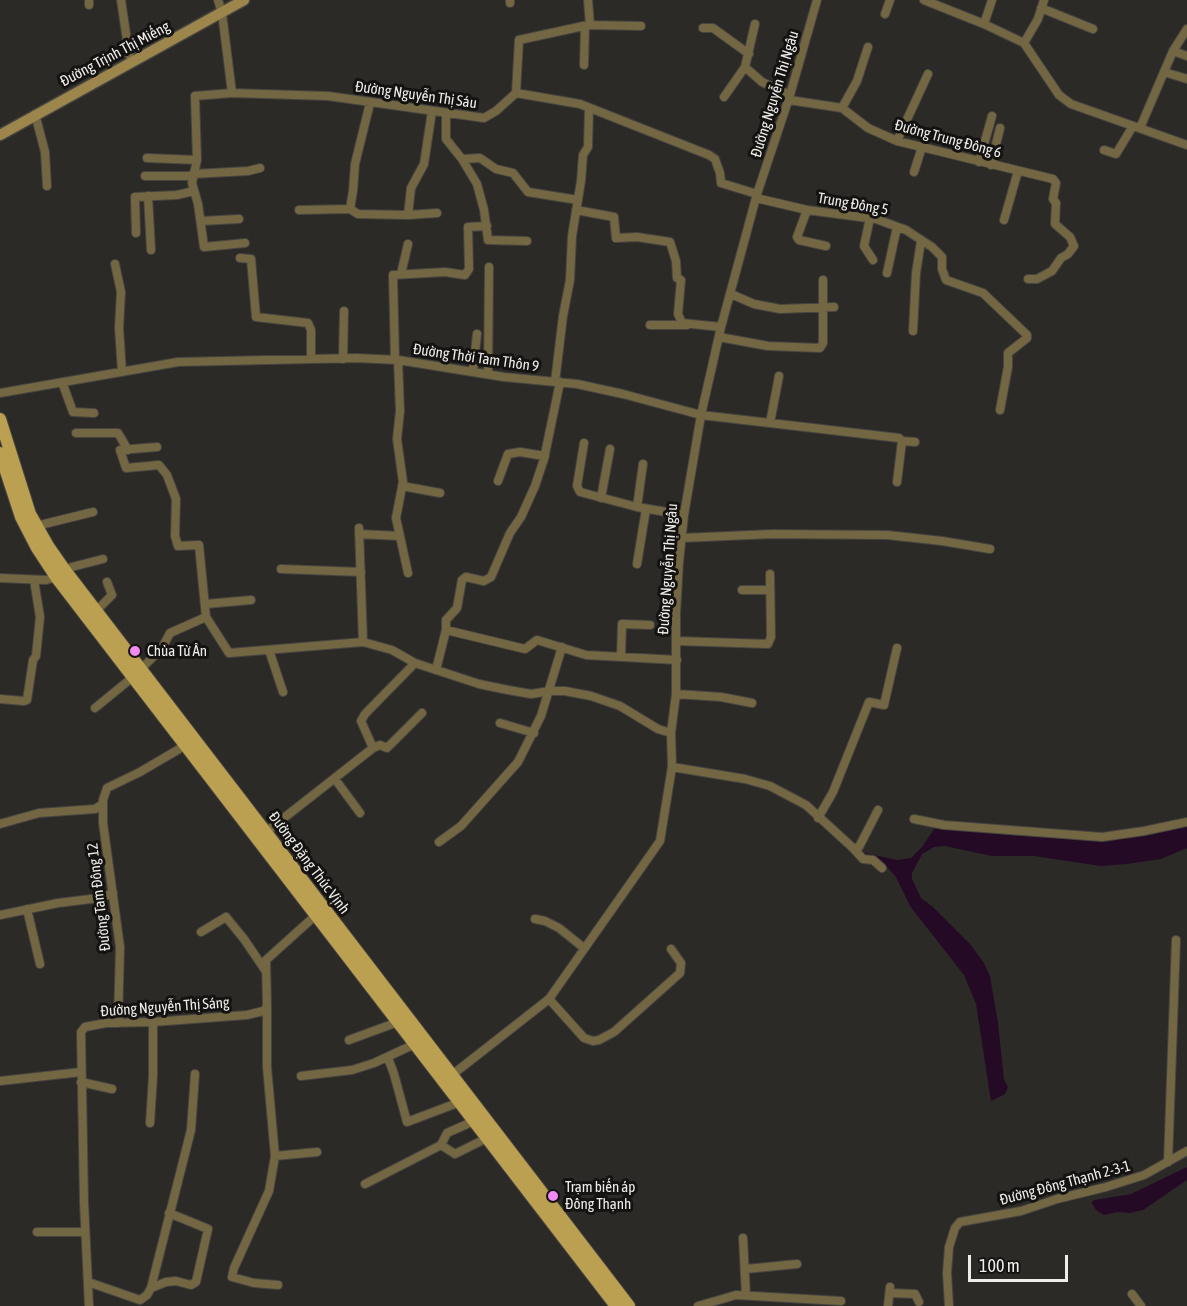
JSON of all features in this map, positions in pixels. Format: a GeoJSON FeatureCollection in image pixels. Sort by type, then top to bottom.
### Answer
{"type":"FeatureCollection","features":[{"type":"Feature","properties":{"kind":"main road","name":"Đường Trịnh Thị Miếng"},"geometry":{"type":"LineString","coordinates":[[0,135],[244,0]]}},
{"type":"Feature","properties":{"kind":"main road","name":"Đường Đặng Thúc Vịnh"},"geometry":{"type":"LineString","coordinates":[[0,419],[23,496],[60,573],[137,673],[266,832],[448,1078],[629,1306]]}},
{"type":"Feature","properties":{"kind":"main road","name":"Đường Đặng Thúc Vịnh"},"geometry":{"type":"LineString","coordinates":[[0,453],[21,517],[37,548],[96,611],[186,745],[415,1044],[448,1078],[460,1102],[616,1306]]}},
{"type":"Feature","properties":{"kind":"street"},"geometry":{"type":"LineString","coordinates":[[121,0],[132,62]]}},
{"type":"Feature","properties":{"kind":"street"},"geometry":{"type":"LineString","coordinates":[[218,0],[222,13],[232,93]]}},
{"type":"Feature","properties":{"kind":"street"},"geometry":{"type":"LineString","coordinates":[[584,65],[588,0]]}},
{"type":"Feature","properties":{"kind":"street","name":"Đường Nguyễn Thị Ngâu"},"geometry":{"type":"LineString","coordinates":[[448,1078],[549,999],[660,841],[672,767],[671,733],[677,660],[676,614],[684,515],[700,415],[721,327],[757,196],[789,98],[817,0]]}},
{"type":"Feature","properties":{"kind":"street"},"geometry":{"type":"LineString","coordinates":[[885,14],[890,0]]}},
{"type":"Feature","properties":{"kind":"street"},"geometry":{"type":"LineString","coordinates":[[924,0],[1024,43],[1059,95],[1071,104],[1187,145]]}},
{"type":"Feature","properties":{"kind":"street"},"geometry":{"type":"LineString","coordinates":[[984,24],[992,0]]}},
{"type":"Feature","properties":{"kind":"street"},"geometry":{"type":"LineString","coordinates":[[1024,43],[1043,4],[1093,29]]}},
{"type":"Feature","properties":{"kind":"street"},"geometry":{"type":"LineString","coordinates":[[724,97],[745,67],[755,24]]}},
{"type":"Feature","properties":{"kind":"street"},"geometry":{"type":"LineString","coordinates":[[641,26],[587,26],[519,40],[516,93],[580,104],[709,155],[715,159],[721,183],[757,196]]}},
{"type":"Feature","properties":{"kind":"street"},"geometry":{"type":"LineString","coordinates":[[703,28],[713,28],[749,54]]}},
{"type":"Feature","properties":{"kind":"street"},"geometry":{"type":"LineString","coordinates":[[1104,150],[1116,154],[1136,127],[1173,51],[1187,29]]}},
{"type":"Feature","properties":{"kind":"street"},"geometry":{"type":"LineString","coordinates":[[842,108],[857,81],[868,46]]}},
{"type":"Feature","properties":{"kind":"street"},"geometry":{"type":"LineString","coordinates":[[1173,51],[1187,56]]}},
{"type":"Feature","properties":{"kind":"street","name":"Đường Trung Đông 6"},"geometry":{"type":"LineString","coordinates":[[745,67],[762,82],[789,98],[842,108],[868,128],[897,141],[1053,179],[1056,183],[1053,199],[1056,204],[1055,224],[1070,237],[1074,246],[1068,254],[1061,258],[1052,271],[1038,279],[1028,279]]}},
{"type":"Feature","properties":{"kind":"street"},"geometry":{"type":"LineString","coordinates":[[1164,72],[1187,79]]}},
{"type":"Feature","properties":{"kind":"street"},"geometry":{"type":"LineString","coordinates":[[897,141],[927,74]]}},
{"type":"Feature","properties":{"kind":"street","name":"Đường Nguyễn Thị Sáu"},"geometry":{"type":"LineString","coordinates":[[197,160],[195,96],[232,93],[328,96],[484,118],[496,111],[516,93]]}},
{"type":"Feature","properties":{"kind":"street"},"geometry":{"type":"LineString","coordinates":[[350,209],[355,164],[370,102]]}},
{"type":"Feature","properties":{"kind":"street"},"geometry":{"type":"LineString","coordinates":[[436,670],[446,630],[446,620],[459,603],[463,578],[484,582],[491,577],[510,533],[535,486],[545,456],[558,382],[563,316],[570,280],[572,236],[583,155],[588,147],[589,108]]}},
{"type":"Feature","properties":{"kind":"street"},"geometry":{"type":"LineString","coordinates":[[408,215],[411,188],[422,169],[432,111]]}},
{"type":"Feature","properties":{"kind":"street"},"geometry":{"type":"LineString","coordinates":[[35,114],[45,152],[47,186]]}},
{"type":"Feature","properties":{"kind":"street"},"geometry":{"type":"LineString","coordinates":[[446,114],[446,139],[462,159],[477,184],[488,226],[488,240],[527,241]]}},
{"type":"Feature","properties":{"kind":"street"},"geometry":{"type":"LineString","coordinates":[[979,162],[992,116]]}},
{"type":"Feature","properties":{"kind":"street"},"geometry":{"type":"LineString","coordinates":[[991,165],[1000,128]]}},
{"type":"Feature","properties":{"kind":"street"},"geometry":{"type":"LineString","coordinates":[[915,172],[922,147]]}},
{"type":"Feature","properties":{"kind":"street"},"geometry":{"type":"LineString","coordinates":[[147,158],[197,160],[192,183],[201,221],[204,247],[245,243]]}},
{"type":"Feature","properties":{"kind":"street"},"geometry":{"type":"LineString","coordinates":[[462,159],[480,159],[496,169],[516,174],[528,192],[578,200]]}},
{"type":"Feature","properties":{"kind":"street"},"geometry":{"type":"LineString","coordinates":[[145,176],[193,175],[260,168]]}},
{"type":"Feature","properties":{"kind":"street"},"geometry":{"type":"LineString","coordinates":[[1004,220],[1018,171]]}},
{"type":"Feature","properties":{"kind":"street"},"geometry":{"type":"LineString","coordinates":[[136,233],[135,197],[177,195],[194,191]]}},
{"type":"Feature","properties":{"kind":"street"},"geometry":{"type":"LineString","coordinates":[[148,196],[151,250]]}},
{"type":"Feature","properties":{"kind":"street","name":"Trung Đông 5"},"geometry":{"type":"LineString","coordinates":[[757,196],[807,210],[870,218],[906,230],[932,247],[942,257],[942,269],[946,280],[983,293],[1027,335],[1027,338],[1008,353],[1008,367],[1000,410]]}},
{"type":"Feature","properties":{"kind":"street"},"geometry":{"type":"LineString","coordinates":[[299,210],[350,209],[358,214],[437,213]]}},
{"type":"Feature","properties":{"kind":"street"},"geometry":{"type":"LineString","coordinates":[[576,210],[614,217],[616,238],[637,237],[670,242],[676,261],[677,278],[681,280],[678,314],[682,323],[688,325]]}},
{"type":"Feature","properties":{"kind":"street"},"geometry":{"type":"LineString","coordinates":[[807,210],[797,237],[799,240],[826,246]]}},
{"type":"Feature","properties":{"kind":"street"},"geometry":{"type":"LineString","coordinates":[[870,218],[864,246],[873,260]]}},
{"type":"Feature","properties":{"kind":"street"},"geometry":{"type":"LineString","coordinates":[[201,221],[239,219]]}},
{"type":"Feature","properties":{"kind":"street"},"geometry":{"type":"LineString","coordinates":[[408,573],[396,519],[402,486],[397,439],[400,411],[393,274],[445,272],[465,275],[469,269],[468,227],[488,226]]}},
{"type":"Feature","properties":{"kind":"street"},"geometry":{"type":"LineString","coordinates":[[887,273],[897,227]]}},
{"type":"Feature","properties":{"kind":"street"},"geometry":{"type":"LineString","coordinates":[[913,330],[916,273],[921,241]]}},
{"type":"Feature","properties":{"kind":"street"},"geometry":{"type":"LineString","coordinates":[[401,274],[408,244]]}},
{"type":"Feature","properties":{"kind":"street"},"geometry":{"type":"LineString","coordinates":[[240,258],[251,259],[256,317],[308,323],[311,330],[311,359]]}},
{"type":"Feature","properties":{"kind":"street"},"geometry":{"type":"LineString","coordinates":[[115,264],[121,292],[118,328],[122,372]]}},
{"type":"Feature","properties":{"kind":"street"},"geometry":{"type":"LineString","coordinates":[[488,374],[489,267]]}},
{"type":"Feature","properties":{"kind":"street"},"geometry":{"type":"LineString","coordinates":[[719,337],[768,346],[820,348],[823,343],[823,280]]}},
{"type":"Feature","properties":{"kind":"street"},"geometry":{"type":"LineString","coordinates":[[730,294],[754,304],[780,309],[834,307]]}},
{"type":"Feature","properties":{"kind":"street"},"geometry":{"type":"LineString","coordinates":[[343,358],[344,311]]}},
{"type":"Feature","properties":{"kind":"street"},"geometry":{"type":"LineString","coordinates":[[650,325],[721,327]]}},
{"type":"Feature","properties":{"kind":"street"},"geometry":{"type":"LineString","coordinates":[[473,371],[477,334]]}},
{"type":"Feature","properties":{"kind":"street","name":"Đường Thời Tam Thôn 9"},"geometry":{"type":"LineString","coordinates":[[0,393],[178,362],[343,358],[397,360],[558,382],[623,394],[700,415],[889,436],[902,441],[915,442]]}},
{"type":"Feature","properties":{"kind":"street"},"geometry":{"type":"LineString","coordinates":[[771,423],[779,376]]}},
{"type":"Feature","properties":{"kind":"street"},"geometry":{"type":"LineString","coordinates":[[62,382],[73,412],[94,413]]}},
{"type":"Feature","properties":{"kind":"street"},"geometry":{"type":"LineString","coordinates":[[76,433],[118,434],[128,450]]}},
{"type":"Feature","properties":{"kind":"street"},"geometry":{"type":"LineString","coordinates":[[897,482],[902,441]]}},
{"type":"Feature","properties":{"kind":"street"},"geometry":{"type":"LineString","coordinates":[[584,443],[577,486],[580,492],[641,508],[684,515]]}},
{"type":"Feature","properties":{"kind":"street"},"geometry":{"type":"LineString","coordinates":[[157,447],[120,450],[126,468],[159,465],[164,469],[176,499],[175,536],[178,546],[199,545],[206,617],[230,653],[363,642],[392,650],[415,663],[479,684],[531,694],[566,691],[591,696],[620,706],[658,729],[671,733]]}},
{"type":"Feature","properties":{"kind":"street"},"geometry":{"type":"LineString","coordinates":[[601,498],[610,448]]}},
{"type":"Feature","properties":{"kind":"street"},"geometry":{"type":"LineString","coordinates":[[498,481],[508,454],[519,452],[545,456]]}},
{"type":"Feature","properties":{"kind":"street"},"geometry":{"type":"LineString","coordinates":[[637,564],[643,464]]}},
{"type":"Feature","properties":{"kind":"street"},"geometry":{"type":"LineString","coordinates":[[402,486],[440,492]]}},
{"type":"Feature","properties":{"kind":"street"},"geometry":{"type":"LineString","coordinates":[[36,526],[93,512]]}},
{"type":"Feature","properties":{"kind":"street"},"geometry":{"type":"LineString","coordinates":[[363,642],[359,531],[399,536]]}},
{"type":"Feature","properties":{"kind":"street"},"geometry":{"type":"LineString","coordinates":[[682,538],[772,534],[887,535],[942,540],[990,549]]}},
{"type":"Feature","properties":{"kind":"street"},"geometry":{"type":"LineString","coordinates":[[0,578],[46,580],[103,559]]}},
{"type":"Feature","properties":{"kind":"street"},"geometry":{"type":"LineString","coordinates":[[281,569],[361,572]]}},
{"type":"Feature","properties":{"kind":"street"},"geometry":{"type":"LineString","coordinates":[[677,641],[768,645],[771,637],[770,574]]}},
{"type":"Feature","properties":{"kind":"street"},"geometry":{"type":"LineString","coordinates":[[0,699],[27,700],[39,634],[34,580]]}},
{"type":"Feature","properties":{"kind":"street"},"geometry":{"type":"LineString","coordinates":[[96,611],[112,595],[107,582]]}},
{"type":"Feature","properties":{"kind":"street"},"geometry":{"type":"LineString","coordinates":[[742,590],[769,590]]}},
{"type":"Feature","properties":{"kind":"street"},"geometry":{"type":"LineString","coordinates":[[206,604],[251,600]]}},
{"type":"Feature","properties":{"kind":"street"},"geometry":{"type":"LineString","coordinates":[[95,708],[137,673],[162,648],[170,633],[206,617]]}},
{"type":"Feature","properties":{"kind":"street"},"geometry":{"type":"LineString","coordinates":[[621,657],[622,624],[650,625]]}},
{"type":"Feature","properties":{"kind":"street"},"geometry":{"type":"LineString","coordinates":[[446,630],[525,649],[537,640],[586,655],[677,660]]}},
{"type":"Feature","properties":{"kind":"street"},"geometry":{"type":"LineString","coordinates":[[440,842],[460,826],[514,768],[534,733],[550,691],[562,647]]}},
{"type":"Feature","properties":{"kind":"street"},"geometry":{"type":"LineString","coordinates":[[818,818],[833,792],[869,702],[884,705],[897,648]]}},
{"type":"Feature","properties":{"kind":"street"},"geometry":{"type":"LineString","coordinates":[[268,650],[284,692]]}},
{"type":"Feature","properties":{"kind":"street"},"geometry":{"type":"LineString","coordinates":[[373,748],[361,722],[365,714],[415,663]]}},
{"type":"Feature","properties":{"kind":"street"},"geometry":{"type":"LineString","coordinates":[[676,694],[721,697],[752,704]]}},
{"type":"Feature","properties":{"kind":"street"},"geometry":{"type":"LineString","coordinates":[[266,832],[373,748],[380,745],[387,748],[422,712]]}},
{"type":"Feature","properties":{"kind":"street"},"geometry":{"type":"LineString","coordinates":[[500,723],[534,733]]}},
{"type":"Feature","properties":{"kind":"street"},"geometry":{"type":"LineString","coordinates":[[0,824],[39,813],[95,809],[104,804],[107,788],[186,745]]}},
{"type":"Feature","properties":{"kind":"street"},"geometry":{"type":"LineString","coordinates":[[672,767],[745,779],[770,786],[806,805],[863,859],[873,860],[882,868]]}},
{"type":"Feature","properties":{"kind":"street"},"geometry":{"type":"LineString","coordinates":[[335,779],[360,813]]}},
{"type":"Feature","properties":{"kind":"street","name":"Đường Tam Đông 12"},"geometry":{"type":"LineString","coordinates":[[104,804],[104,824],[120,947],[118,1023]]}},
{"type":"Feature","properties":{"kind":"street"},"geometry":{"type":"LineString","coordinates":[[853,848],[859,847],[878,810]]}},
{"type":"Feature","properties":{"kind":"street"},"geometry":{"type":"LineString","coordinates":[[914,819],[955,826],[1102,837],[1187,822]]}},
{"type":"Feature","properties":{"kind":"street"},"geometry":{"type":"LineString","coordinates":[[0,915],[99,898],[113,893]]}},
{"type":"Feature","properties":{"kind":"street"},"geometry":{"type":"LineString","coordinates":[[27,909],[40,964]]}},
{"type":"Feature","properties":{"kind":"street"},"geometry":{"type":"LineString","coordinates":[[278,1286],[232,1277],[269,1191],[275,1156],[268,1072],[266,960],[316,915]]}},
{"type":"Feature","properties":{"kind":"street"},"geometry":{"type":"LineString","coordinates":[[201,932],[226,917],[266,971]]}},
{"type":"Feature","properties":{"kind":"street"},"geometry":{"type":"LineString","coordinates":[[535,919],[559,928],[584,948]]}},
{"type":"Feature","properties":{"kind":"street"},"geometry":{"type":"LineString","coordinates":[[1168,1162],[1176,940]]}},
{"type":"Feature","properties":{"kind":"street"},"geometry":{"type":"LineString","coordinates":[[549,999],[585,1038],[593,1041],[599,1040],[614,1032],[680,973],[681,963],[671,949]]}},
{"type":"Feature","properties":{"kind":"street","name":"Đường Nguyễn Thị Sáng"},"geometry":{"type":"LineString","coordinates":[[89,1306],[80,1040],[83,1029],[106,1023],[247,1015],[262,1011],[267,1007]]}},
{"type":"Feature","properties":{"kind":"street"},"geometry":{"type":"LineString","coordinates":[[150,1123],[153,1022]]}},
{"type":"Feature","properties":{"kind":"street"},"geometry":{"type":"LineString","coordinates":[[349,1040],[398,1022]]}},
{"type":"Feature","properties":{"kind":"street"},"geometry":{"type":"LineString","coordinates":[[301,1076],[351,1070],[388,1058],[415,1044]]}},
{"type":"Feature","properties":{"kind":"street"},"geometry":{"type":"LineString","coordinates":[[388,1058],[406,1122],[460,1102]]}},
{"type":"Feature","properties":{"kind":"street"},"geometry":{"type":"LineString","coordinates":[[0,1081],[81,1072]]}},
{"type":"Feature","properties":{"kind":"street"},"geometry":{"type":"LineString","coordinates":[[88,1282],[140,1300],[147,1295],[151,1287],[191,1130],[195,1074]]}},
{"type":"Feature","properties":{"kind":"street"},"geometry":{"type":"LineString","coordinates":[[81,1082],[112,1089]]}},
{"type":"Feature","properties":{"kind":"street"},"geometry":{"type":"LineString","coordinates":[[365,1184],[441,1145],[447,1133],[474,1121]]}},
{"type":"Feature","properties":{"kind":"street"},"geometry":{"type":"LineString","coordinates":[[441,1145],[455,1154],[487,1138]]}},
{"type":"Feature","properties":{"kind":"street","name":"Đường Đông Thạnh 2-3-1"},"geometry":{"type":"LineString","coordinates":[[949,1306],[948,1254],[955,1228],[960,1222],[1021,1211],[1106,1187],[1144,1175],[1187,1151]]}},
{"type":"Feature","properties":{"kind":"street"},"geometry":{"type":"LineString","coordinates":[[275,1156],[317,1152]]}},
{"type":"Feature","properties":{"kind":"street"},"geometry":{"type":"LineString","coordinates":[[151,1287],[166,1282],[176,1281],[194,1285],[196,1282],[208,1229],[169,1213]]}},
{"type":"Feature","properties":{"kind":"street"},"geometry":{"type":"LineString","coordinates":[[37,1232],[85,1232]]}},
{"type":"Feature","properties":{"kind":"street"},"geometry":{"type":"LineString","coordinates":[[743,1238],[746,1295]]}},
{"type":"Feature","properties":{"kind":"street"},"geometry":{"type":"LineString","coordinates":[[746,1269],[797,1264]]}},
{"type":"Feature","properties":{"kind":"street"},"geometry":{"type":"LineString","coordinates":[[888,1306],[890,1290],[915,1294],[919,1302]]}},
{"type":"Feature","properties":{"kind":"street"},"geometry":{"type":"LineString","coordinates":[[1132,1294],[1141,1306]]}},
{"type":"Feature","properties":{"kind":"street"},"geometry":{"type":"LineString","coordinates":[[698,1306],[721,1298],[746,1295],[808,1302],[841,1301]]}},
{"type":"Feature","properties":{"kind":"shaded area"},"geometry":{"type":"Polygon","coordinates":[[[936,826],[1008,835],[1098,841],[1187,826],[1187,848],[1161,859],[1127,864],[1101,866],[1034,856],[992,856],[945,846],[934,847],[922,854],[912,873],[912,879],[921,898],[970,944],[984,963],[990,976],[1004,1080],[1008,1087],[1005,1094],[991,1101],[976,1004],[964,975],[910,906],[896,877],[875,859],[863,858],[860,852],[897,860],[911,858],[922,847],[936,826]]]}},
{"type":"Feature","properties":{"kind":"shaded area"},"geometry":{"type":"Polygon","coordinates":[[[1187,1167],[1187,1180],[1143,1210],[1104,1215],[1096,1210],[1092,1203],[1095,1200],[1131,1194],[1187,1167]]]}},
{"type":"Feature","properties":{"kind":"place","name":"Chùa Từ Ân"},"geometry":{"type":"Point","coordinates":[135,651]}},
{"type":"Feature","properties":{"kind":"place","name":"Trạm biến áp Đông Thạnh"},"geometry":{"type":"Point","coordinates":[553,1196]}}]}
